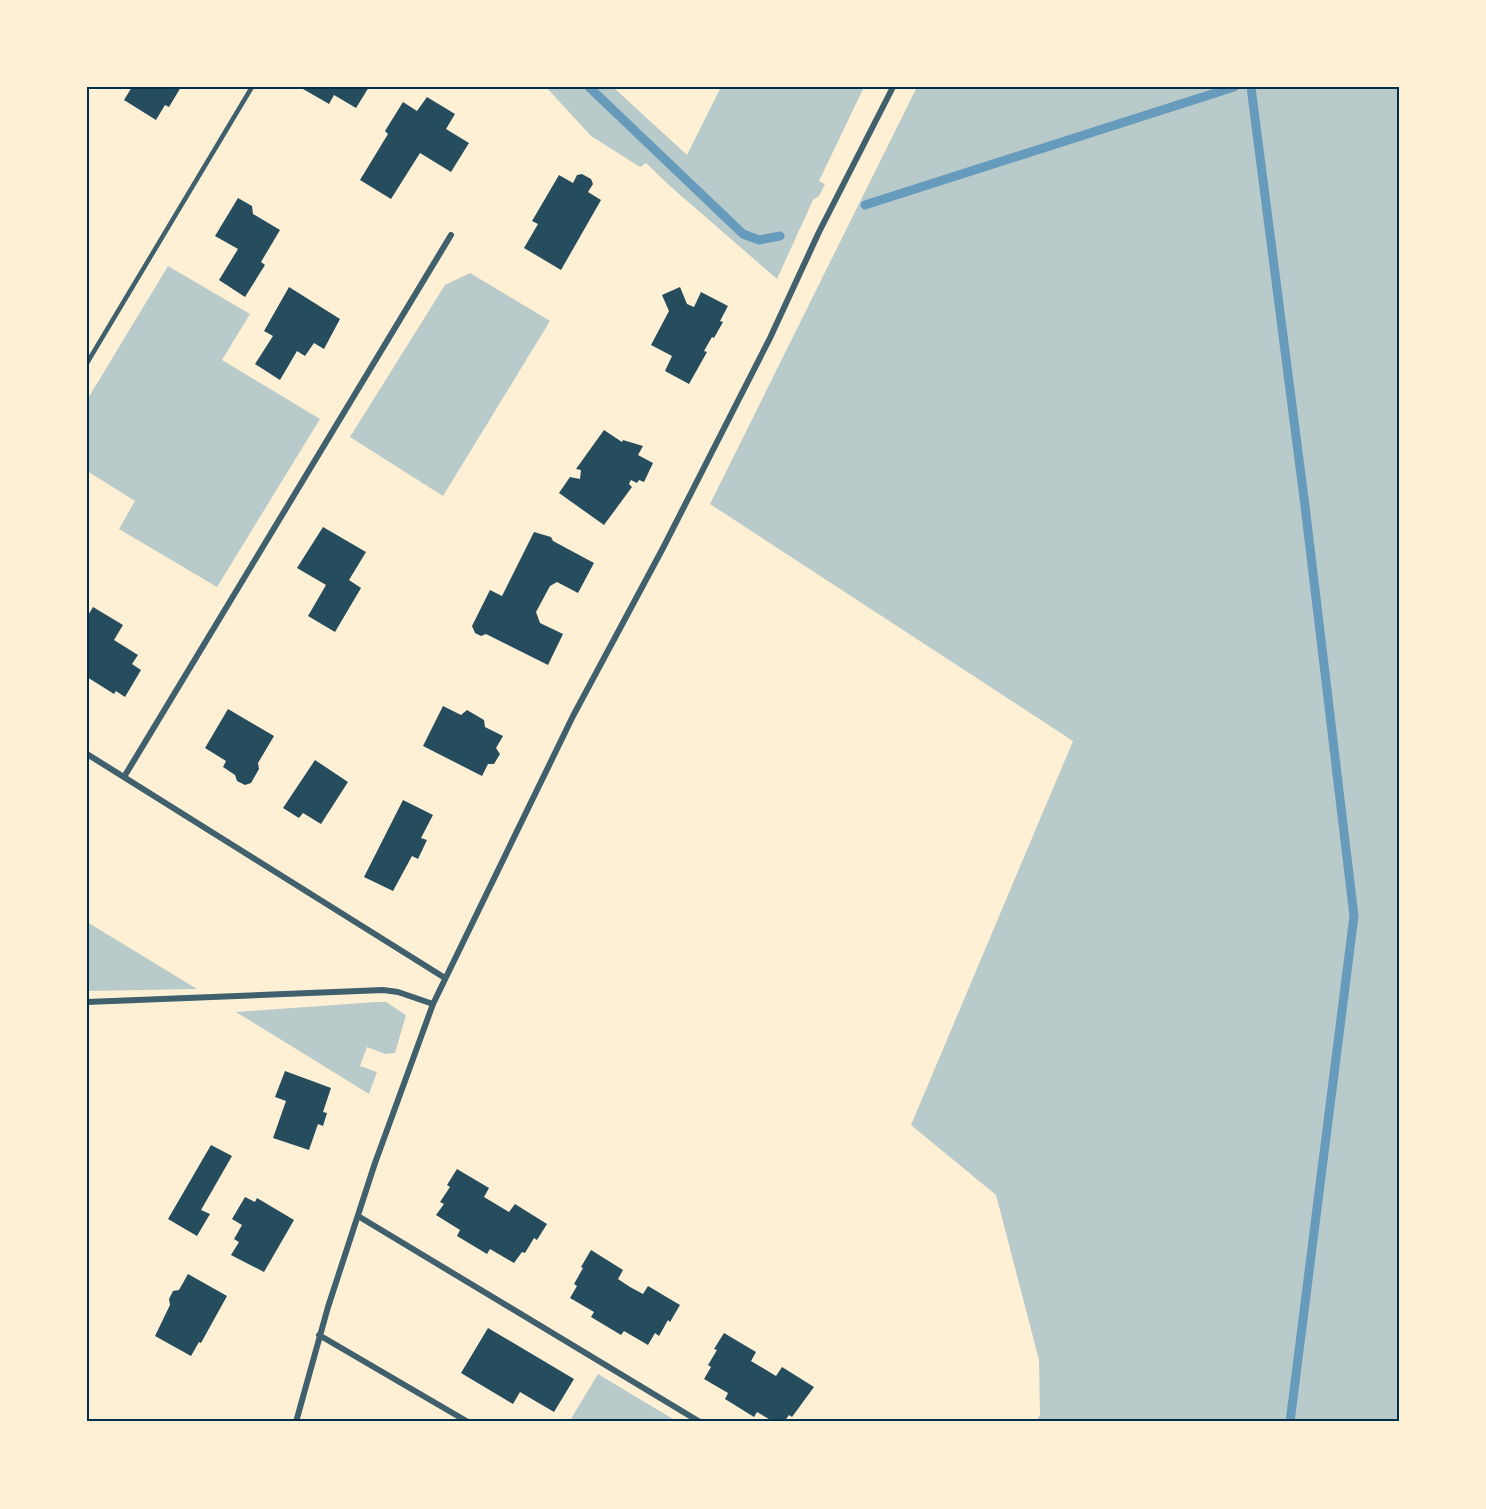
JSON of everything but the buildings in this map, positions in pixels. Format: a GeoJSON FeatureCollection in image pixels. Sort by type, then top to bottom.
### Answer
{"type":"FeatureCollection","features":[{"type":"Feature","properties":{"kind":"street"},"geometry":{"type":"LineString","coordinates":[[297,1422],[319,1335],[358,1216],[433,1004],[573,716],[663,548],[770,338],[819,232],[893,87]]}},
{"type":"Feature","properties":{"kind":"street"},"geometry":{"type":"LineString","coordinates":[[124,777],[451,235]]}},
{"type":"Feature","properties":{"kind":"street"},"geometry":{"type":"LineString","coordinates":[[87,754],[445,978]]}},
{"type":"Feature","properties":{"kind":"street"},"geometry":{"type":"LineString","coordinates":[[87,1002],[383,990],[398,992],[433,1004]]}},
{"type":"Feature","properties":{"kind":"street"},"geometry":{"type":"LineString","coordinates":[[358,1216],[700,1422]]}},
{"type":"Feature","properties":{"kind":"street"},"geometry":{"type":"LineString","coordinates":[[319,1335],[468,1422]]}},
{"type":"Feature","properties":{"kind":"lane"},"geometry":{"type":"LineString","coordinates":[[87,363],[252,87]]}},
{"type":"Feature","properties":{"kind":"shaded area"},"geometry":{"type":"Polygon","coordinates":[[[546,87],[613,87],[687,155],[721,87],[864,87],[819,181],[825,184],[819,196],[813,200],[777,279],[646,163],[640,167],[591,136],[546,87]]]}},
{"type":"Feature","properties":{"kind":"shaded area"},"geometry":{"type":"Polygon","coordinates":[[[917,87],[1399,87],[1399,1422],[1036,1422],[1040,1415],[1039,1360],[996,1195],[911,1125],[1073,741],[710,504],[917,87]]]}},
{"type":"Feature","properties":{"kind":"shaded area"},"geometry":{"type":"Polygon","coordinates":[[[168,266],[250,314],[222,360],[320,419],[217,587],[119,529],[135,501],[87,471],[87,400],[168,266]]]}},
{"type":"Feature","properties":{"kind":"shaded area"},"geometry":{"type":"Polygon","coordinates":[[[470,273],[550,321],[443,496],[350,437],[445,285],[470,273]]]}},
{"type":"Feature","properties":{"kind":"shaded area"},"geometry":{"type":"Polygon","coordinates":[[[87,922],[197,989],[87,991],[87,922]]]}},
{"type":"Feature","properties":{"kind":"shaded area"},"geometry":{"type":"Polygon","coordinates":[[[386,1002],[406,1015],[395,1053],[385,1054],[367,1047],[360,1066],[377,1072],[369,1094],[236,1012],[386,1002]]]}},
{"type":"Feature","properties":{"kind":"shaded area"},"geometry":{"type":"Polygon","coordinates":[[[598,1374],[678,1422],[569,1422],[598,1374]]]}},
{"type":"Feature","properties":{"kind":"waterway"},"geometry":{"type":"LineString","coordinates":[[589,87],[743,234],[759,240],[780,236]]}},
{"type":"Feature","properties":{"kind":"waterway"},"geometry":{"type":"LineString","coordinates":[[865,205],[1234,87]]}},
{"type":"Feature","properties":{"kind":"waterway"},"geometry":{"type":"LineString","coordinates":[[1251,87],[1305,506],[1354,916],[1290,1422]]}}]}
